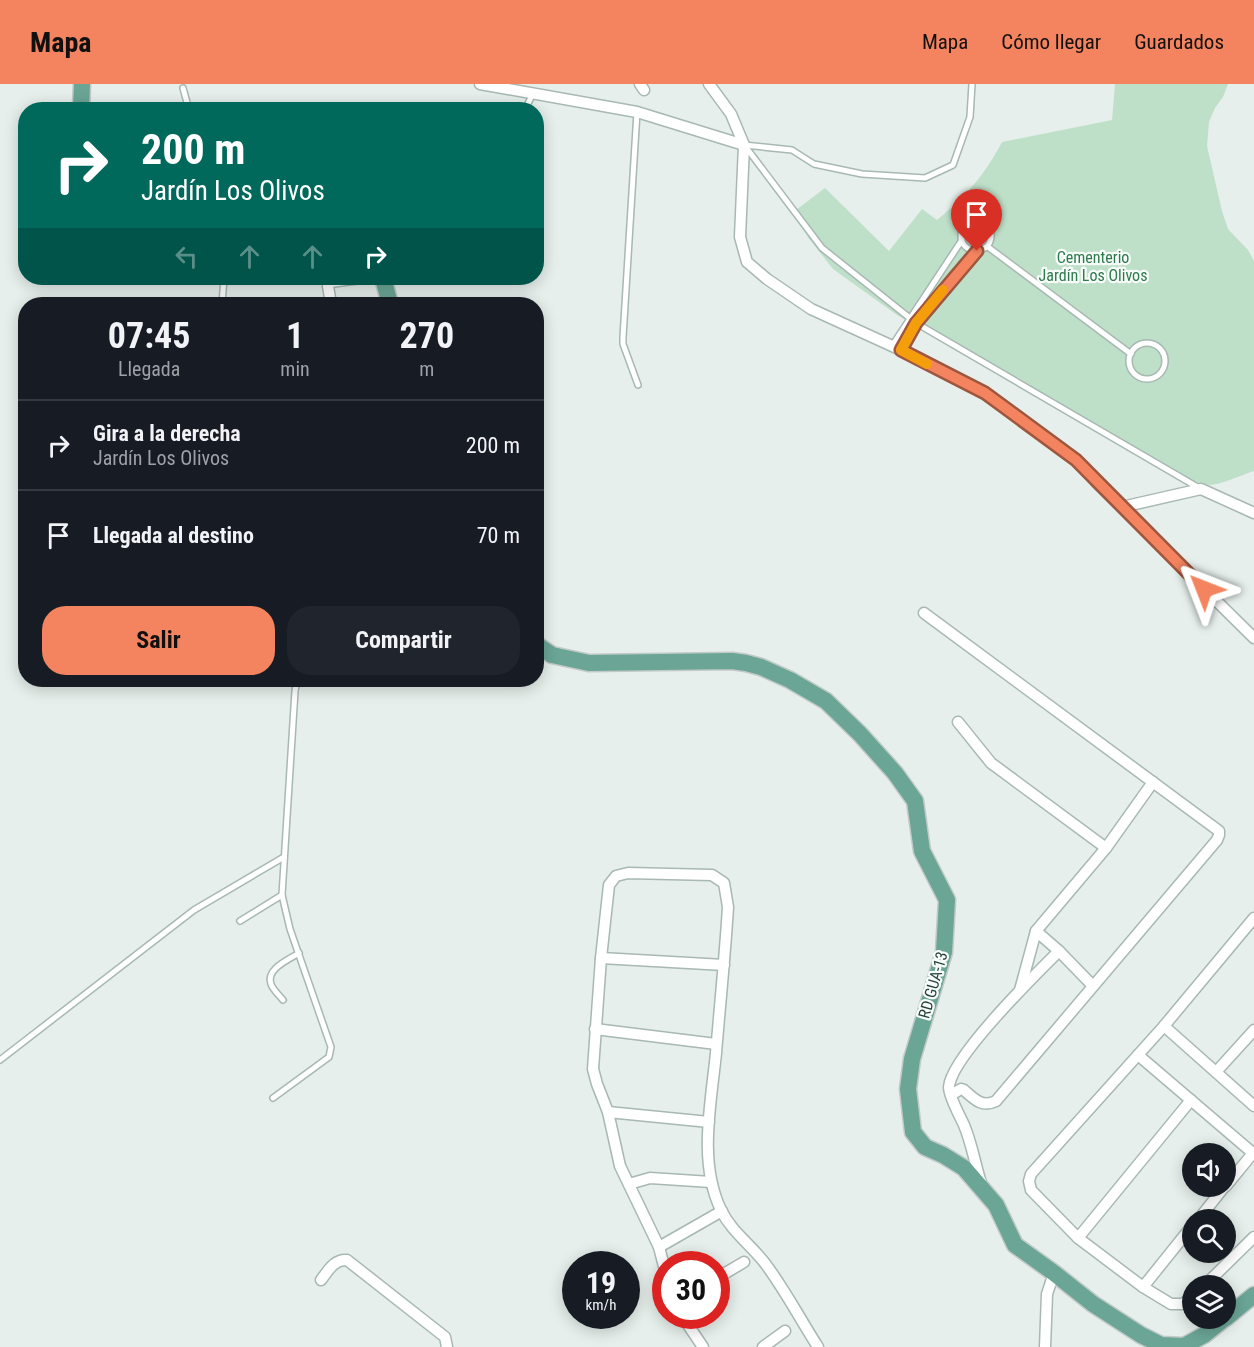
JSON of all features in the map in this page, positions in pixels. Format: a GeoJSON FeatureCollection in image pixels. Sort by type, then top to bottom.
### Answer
{"type":"FeatureCollection","features":[{"type":"Feature","properties":{"kind":"main road"},"geometry":{"type":"LineString","coordinates":[[81,102],[82,84]]}},
{"type":"Feature","properties":{"kind":"main road","name":"RD GUA-13"},"geometry":{"type":"LineString","coordinates":[[544,650],[552,655],[589,663],[732,661],[761,667],[790,680],[826,701],[860,734],[895,773],[915,801],[922,850],[947,900],[944,952],[912,1059],[908,1089],[913,1132],[925,1147],[964,1168],[983,1189],[996,1205],[1015,1245],[1092,1304],[1161,1345],[1184,1346],[1211,1329]]}},
{"type":"Feature","properties":{"kind":"main road","name":"RD GUA-13"},"geometry":{"type":"LineString","coordinates":[[1236,1309],[1254,1295]]}},
{"type":"Feature","properties":{"kind":"street"},"geometry":{"type":"LineString","coordinates":[[480,84],[637,112],[744,144]]}},
{"type":"Feature","properties":{"kind":"street"},"geometry":{"type":"LineString","coordinates":[[709,84],[731,114],[744,144],[740,237],[747,262],[767,279],[811,309],[896,348],[985,393],[1076,460],[1254,638]]}},
{"type":"Feature","properties":{"kind":"street"},"geometry":{"type":"LineString","coordinates":[[1122,507],[1201,489],[1254,513]]}},
{"type":"Feature","properties":{"kind":"street"},"geometry":{"type":"LineString","coordinates":[[924,613],[1219,831],[1217,840],[996,1101],[981,1103],[962,1089],[951,1095]]}},
{"type":"Feature","properties":{"kind":"street"},"geometry":{"type":"LineString","coordinates":[[958,722],[991,763],[1106,848]]}},
{"type":"Feature","properties":{"kind":"street"},"geometry":{"type":"LineString","coordinates":[[1020,990],[1036,931],[1106,848],[1154,782]]}},
{"type":"Feature","properties":{"kind":"street"},"geometry":{"type":"LineString","coordinates":[[660,1251],[620,1166],[608,1112],[593,1069],[609,885],[616,876],[628,873],[712,875],[724,883],[728,907],[709,1122],[708,1162],[711,1182],[722,1211],[733,1230],[755,1251],[768,1268],[818,1347]]}},
{"type":"Feature","properties":{"kind":"street"},"geometry":{"type":"LineString","coordinates":[[1182,1304],[1171,1304],[1143,1287],[1078,1238],[1031,1190],[1029,1177],[1164,1026],[1254,918]]}},
{"type":"Feature","properties":{"kind":"street"},"geometry":{"type":"LineString","coordinates":[[1036,931],[1093,986]]}},
{"type":"Feature","properties":{"kind":"street"},"geometry":{"type":"LineString","coordinates":[[983,1189],[964,1126],[949,1088],[952,1078],[968,1050],[1020,990],[1059,951]]}},
{"type":"Feature","properties":{"kind":"street"},"geometry":{"type":"LineString","coordinates":[[601,957],[724,964]]}},
{"type":"Feature","properties":{"kind":"street"},"geometry":{"type":"LineString","coordinates":[[1164,1026],[1254,1106]]}},
{"type":"Feature","properties":{"kind":"street"},"geometry":{"type":"LineString","coordinates":[[595,1029],[716,1044]]}},
{"type":"Feature","properties":{"kind":"street"},"geometry":{"type":"LineString","coordinates":[[1216,1072],[1254,1030]]}},
{"type":"Feature","properties":{"kind":"street"},"geometry":{"type":"LineString","coordinates":[[1138,1055],[1253,1154],[1236,1173]]}},
{"type":"Feature","properties":{"kind":"street"},"geometry":{"type":"LineString","coordinates":[[1078,1238],[1191,1100]]}},
{"type":"Feature","properties":{"kind":"street"},"geometry":{"type":"LineString","coordinates":[[608,1112],[709,1122]]}},
{"type":"Feature","properties":{"kind":"street"},"geometry":{"type":"LineString","coordinates":[[629,1184],[650,1178],[711,1182]]}},
{"type":"Feature","properties":{"kind":"street"},"geometry":{"type":"LineString","coordinates":[[1207,1209],[1216,1197]]}},
{"type":"Feature","properties":{"kind":"street"},"geometry":{"type":"LineString","coordinates":[[659,1247],[722,1211]]}},
{"type":"Feature","properties":{"kind":"street"},"geometry":{"type":"LineString","coordinates":[[1215,1275],[1254,1237]]}},
{"type":"Feature","properties":{"kind":"street"},"geometry":{"type":"LineString","coordinates":[[1143,1287],[1182,1238]]}},
{"type":"Feature","properties":{"kind":"street"},"geometry":{"type":"LineString","coordinates":[[321,1280],[333,1264],[347,1260],[445,1337],[447,1347]]}},
{"type":"Feature","properties":{"kind":"street"},"geometry":{"type":"LineString","coordinates":[[730,1270],[744,1262]]}},
{"type":"Feature","properties":{"kind":"street"},"geometry":{"type":"LineString","coordinates":[[1045,1347],[1047,1294],[1054,1273]]}},
{"type":"Feature","properties":{"kind":"street"},"geometry":{"type":"LineString","coordinates":[[691,1329],[703,1347]]}},
{"type":"Feature","properties":{"kind":"street"},"geometry":{"type":"LineString","coordinates":[[763,1347],[785,1331]]}},
{"type":"Feature","properties":{"kind":"lane"},"geometry":{"type":"LineString","coordinates":[[744,144],[792,150],[814,164],[862,174],[925,178],[953,165],[970,117],[972,84]]}},
{"type":"Feature","properties":{"kind":"lane"},"geometry":{"type":"LineString","coordinates":[[183,88],[187,102]]}},
{"type":"Feature","properties":{"kind":"lane"},"geometry":{"type":"LineString","coordinates":[[529,102],[533,93]]}},
{"type":"Feature","properties":{"kind":"lane"},"geometry":{"type":"LineString","coordinates":[[637,112],[622,337],[638,385]]}},
{"type":"Feature","properties":{"kind":"lane"},"geometry":{"type":"LineString","coordinates":[[744,144],[822,248],[916,323],[1201,489]]}},
{"type":"Feature","properties":{"kind":"lane"},"geometry":{"type":"LineString","coordinates":[[980,221],[987,225],[991,232],[991,240],[987,247],[981,251],[973,251],[966,247],[962,240],[965,225],[980,221]]}},
{"type":"Feature","properties":{"kind":"lane"},"geometry":{"type":"LineString","coordinates":[[896,348],[910,318],[962,240]]}},
{"type":"Feature","properties":{"kind":"lane"},"geometry":{"type":"LineString","coordinates":[[987,247],[1131,354]]}},
{"type":"Feature","properties":{"kind":"lane"},"geometry":{"type":"LineString","coordinates":[[896,348],[977,251]]}},
{"type":"Feature","properties":{"kind":"lane"},"geometry":{"type":"LineString","coordinates":[[1149,343],[1155,345],[1160,348],[1165,358],[1162,369],[1159,374],[1148,378],[1137,375],[1130,365],[1131,354],[1138,345],[1149,343]]}},
{"type":"Feature","properties":{"kind":"lane"},"geometry":{"type":"LineString","coordinates":[[273,1098],[328,1057],[331,1047],[290,929],[282,895],[296,687]]}},
{"type":"Feature","properties":{"kind":"lane"},"geometry":{"type":"LineString","coordinates":[[0,1060],[194,910],[284,857]]}},
{"type":"Feature","properties":{"kind":"lane"},"geometry":{"type":"LineString","coordinates":[[240,921],[282,895]]}},
{"type":"Feature","properties":{"kind":"lane"},"geometry":{"type":"LineString","coordinates":[[283,1000],[271,985],[271,974],[276,968],[299,953]]}},
{"type":"Feature","properties":{"kind":"green space","name":"Cementerio Jardín Los Olivos"},"geometry":{"type":"Polygon","coordinates":[[[1115,84],[1228,84],[1209,122],[1207,146],[1228,229],[1248,250],[1254,261],[1254,471],[1219,483],[1209,485],[1199,483],[1169,470],[897,315],[833,269],[807,236],[796,210],[825,188],[889,251],[922,209],[937,220],[957,202],[981,175],[1002,142],[1112,120],[1115,84]]]}},
{"type":"Feature","properties":{"kind":"slow traffic"},"geometry":{"type":"LineString","coordinates":[[927,364],[901,350],[916,323],[943,290]]}},
{"type":"Feature","properties":{"kind":"route"},"geometry":{"type":"LineString","coordinates":[[977,251],[916,323],[901,350],[985,393],[1076,460],[1204,589]]}}]}
